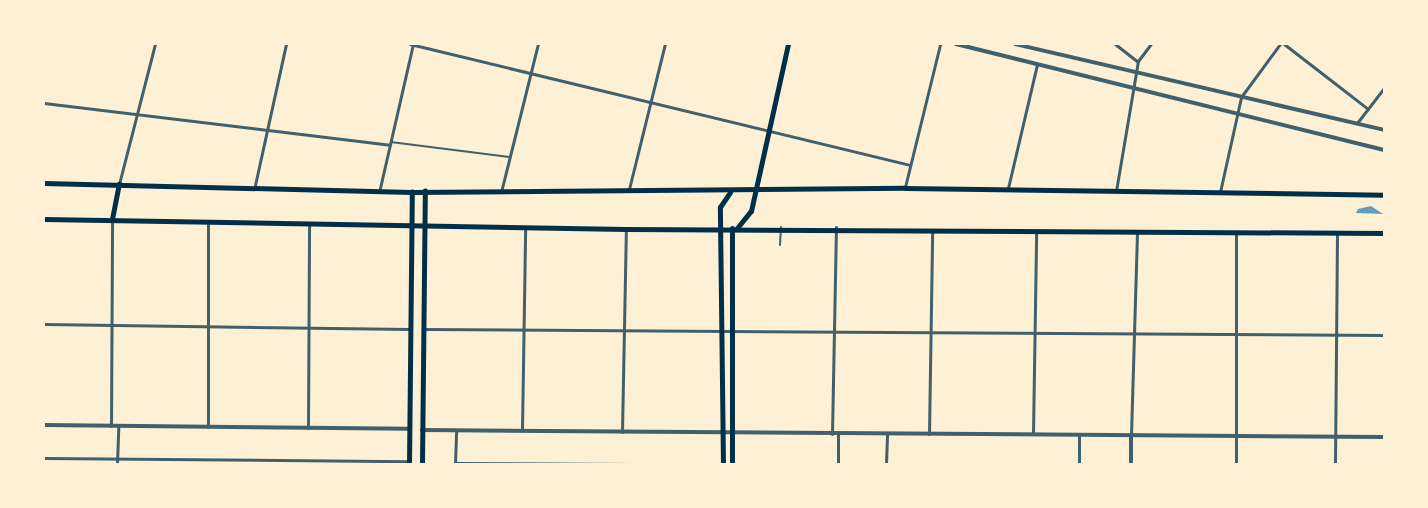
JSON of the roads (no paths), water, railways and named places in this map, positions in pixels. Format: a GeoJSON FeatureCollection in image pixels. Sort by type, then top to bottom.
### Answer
{"type":"FeatureCollection","features":[{"type":"Feature","properties":{"kind":"main road"},"geometry":{"type":"LineString","coordinates":[[732,465],[734,228],[751,211],[788,44]]}},
{"type":"Feature","properties":{"kind":"main road"},"geometry":{"type":"LineString","coordinates":[[44,183],[255,184],[380,188],[412,192],[502,188],[730,192],[905,188],[1384,195]]}},
{"type":"Feature","properties":{"kind":"main road"},"geometry":{"type":"LineString","coordinates":[[112,219],[119,184]]}},
{"type":"Feature","properties":{"kind":"main road"},"geometry":{"type":"LineString","coordinates":[[412,192],[409,463],[422,463],[425,191]]}},
{"type":"Feature","properties":{"kind":"main road"},"geometry":{"type":"LineString","coordinates":[[723,465],[723,228],[721,202],[730,192]]}},
{"type":"Feature","properties":{"kind":"main road"},"geometry":{"type":"LineString","coordinates":[[44,219],[309,221],[425,227],[626,229],[836,227],[932,230],[1137,229],[1236,233],[1384,233]]}},
{"type":"Feature","properties":{"kind":"main road"},"geometry":{"type":"LineString","coordinates":[[410,329],[423,330]]}},
{"type":"Feature","properties":{"kind":"main road"},"geometry":{"type":"LineString","coordinates":[[409,429],[422,430]]}},
{"type":"Feature","properties":{"kind":"street"},"geometry":{"type":"LineString","coordinates":[[119,184],[155,44]]}},
{"type":"Feature","properties":{"kind":"street"},"geometry":{"type":"LineString","coordinates":[[255,184],[286,44]]}},
{"type":"Feature","properties":{"kind":"street"},"geometry":{"type":"LineString","coordinates":[[380,188],[412,44],[910,165]]}},
{"type":"Feature","properties":{"kind":"street"},"geometry":{"type":"LineString","coordinates":[[502,188],[538,44]]}},
{"type":"Feature","properties":{"kind":"street"},"geometry":{"type":"LineString","coordinates":[[629,189],[665,44]]}},
{"type":"Feature","properties":{"kind":"street"},"geometry":{"type":"LineString","coordinates":[[905,188],[940,44]]}},
{"type":"Feature","properties":{"kind":"street"},"geometry":{"type":"LineString","coordinates":[[956,44],[1136,91],[1384,150]]}},
{"type":"Feature","properties":{"kind":"street"},"geometry":{"type":"LineString","coordinates":[[1014,44],[1384,130]]}},
{"type":"Feature","properties":{"kind":"street"},"geometry":{"type":"LineString","coordinates":[[1115,44],[1138,61]]}},
{"type":"Feature","properties":{"kind":"street"},"geometry":{"type":"LineString","coordinates":[[1116,192],[1136,91],[1138,61],[1151,44]]}},
{"type":"Feature","properties":{"kind":"street"},"geometry":{"type":"LineString","coordinates":[[1220,194],[1240,97],[1282,44],[1368,110]]}},
{"type":"Feature","properties":{"kind":"street"},"geometry":{"type":"LineString","coordinates":[[1008,190],[1037,64]]}},
{"type":"Feature","properties":{"kind":"street"},"geometry":{"type":"LineString","coordinates":[[1357,123],[1384,88]]}},
{"type":"Feature","properties":{"kind":"street"},"geometry":{"type":"LineString","coordinates":[[44,103],[138,112],[390,143]]}},
{"type":"Feature","properties":{"kind":"street"},"geometry":{"type":"LineString","coordinates":[[111,426],[114,326],[112,219]]}},
{"type":"Feature","properties":{"kind":"street"},"geometry":{"type":"LineString","coordinates":[[208,220],[210,328],[208,427]]}},
{"type":"Feature","properties":{"kind":"street"},"geometry":{"type":"LineString","coordinates":[[308,428],[309,221]]}},
{"type":"Feature","properties":{"kind":"street"},"geometry":{"type":"LineString","coordinates":[[780,245],[781,227]]}},
{"type":"Feature","properties":{"kind":"street"},"geometry":{"type":"LineString","coordinates":[[832,434],[836,227]]}},
{"type":"Feature","properties":{"kind":"street"},"geometry":{"type":"LineString","coordinates":[[522,430],[525,228]]}},
{"type":"Feature","properties":{"kind":"street"},"geometry":{"type":"LineString","coordinates":[[622,432],[626,229]]}},
{"type":"Feature","properties":{"kind":"street"},"geometry":{"type":"LineString","coordinates":[[1033,434],[1036,229]]}},
{"type":"Feature","properties":{"kind":"street"},"geometry":{"type":"LineString","coordinates":[[1131,465],[1137,229]]}},
{"type":"Feature","properties":{"kind":"street"},"geometry":{"type":"LineString","coordinates":[[930,434],[932,230]]}},
{"type":"Feature","properties":{"kind":"street"},"geometry":{"type":"LineString","coordinates":[[1236,233],[1236,465]]}},
{"type":"Feature","properties":{"kind":"street"},"geometry":{"type":"LineString","coordinates":[[1335,465],[1337,233]]}},
{"type":"Feature","properties":{"kind":"street"},"geometry":{"type":"LineString","coordinates":[[44,324],[410,329]]}},
{"type":"Feature","properties":{"kind":"street"},"geometry":{"type":"LineString","coordinates":[[423,330],[833,334],[1237,332],[1384,335]]}},
{"type":"Feature","properties":{"kind":"street"},"geometry":{"type":"LineString","coordinates":[[44,425],[409,429]]}},
{"type":"Feature","properties":{"kind":"street"},"geometry":{"type":"LineString","coordinates":[[117,465],[118,426]]}},
{"type":"Feature","properties":{"kind":"street"},"geometry":{"type":"LineString","coordinates":[[422,430],[1079,436],[1236,434],[1384,437]]}},
{"type":"Feature","properties":{"kind":"street"},"geometry":{"type":"LineString","coordinates":[[456,430],[455,464],[633,465]]}},
{"type":"Feature","properties":{"kind":"street"},"geometry":{"type":"LineString","coordinates":[[838,434],[838,465]]}},
{"type":"Feature","properties":{"kind":"street"},"geometry":{"type":"LineString","coordinates":[[886,434],[886,465]]}},
{"type":"Feature","properties":{"kind":"street"},"geometry":{"type":"LineString","coordinates":[[1079,436],[1079,465]]}},
{"type":"Feature","properties":{"kind":"street"},"geometry":{"type":"LineString","coordinates":[[44,458],[409,463]]}},
{"type":"Feature","properties":{"kind":"lane"},"geometry":{"type":"LineString","coordinates":[[390,143],[509,157]]}},
{"type":"Feature","properties":{"kind":"water"},"geometry":{"type":"Polygon","coordinates":[[[1371,206],[1383,214],[1356,213],[1358,209],[1371,206]]]}}]}
